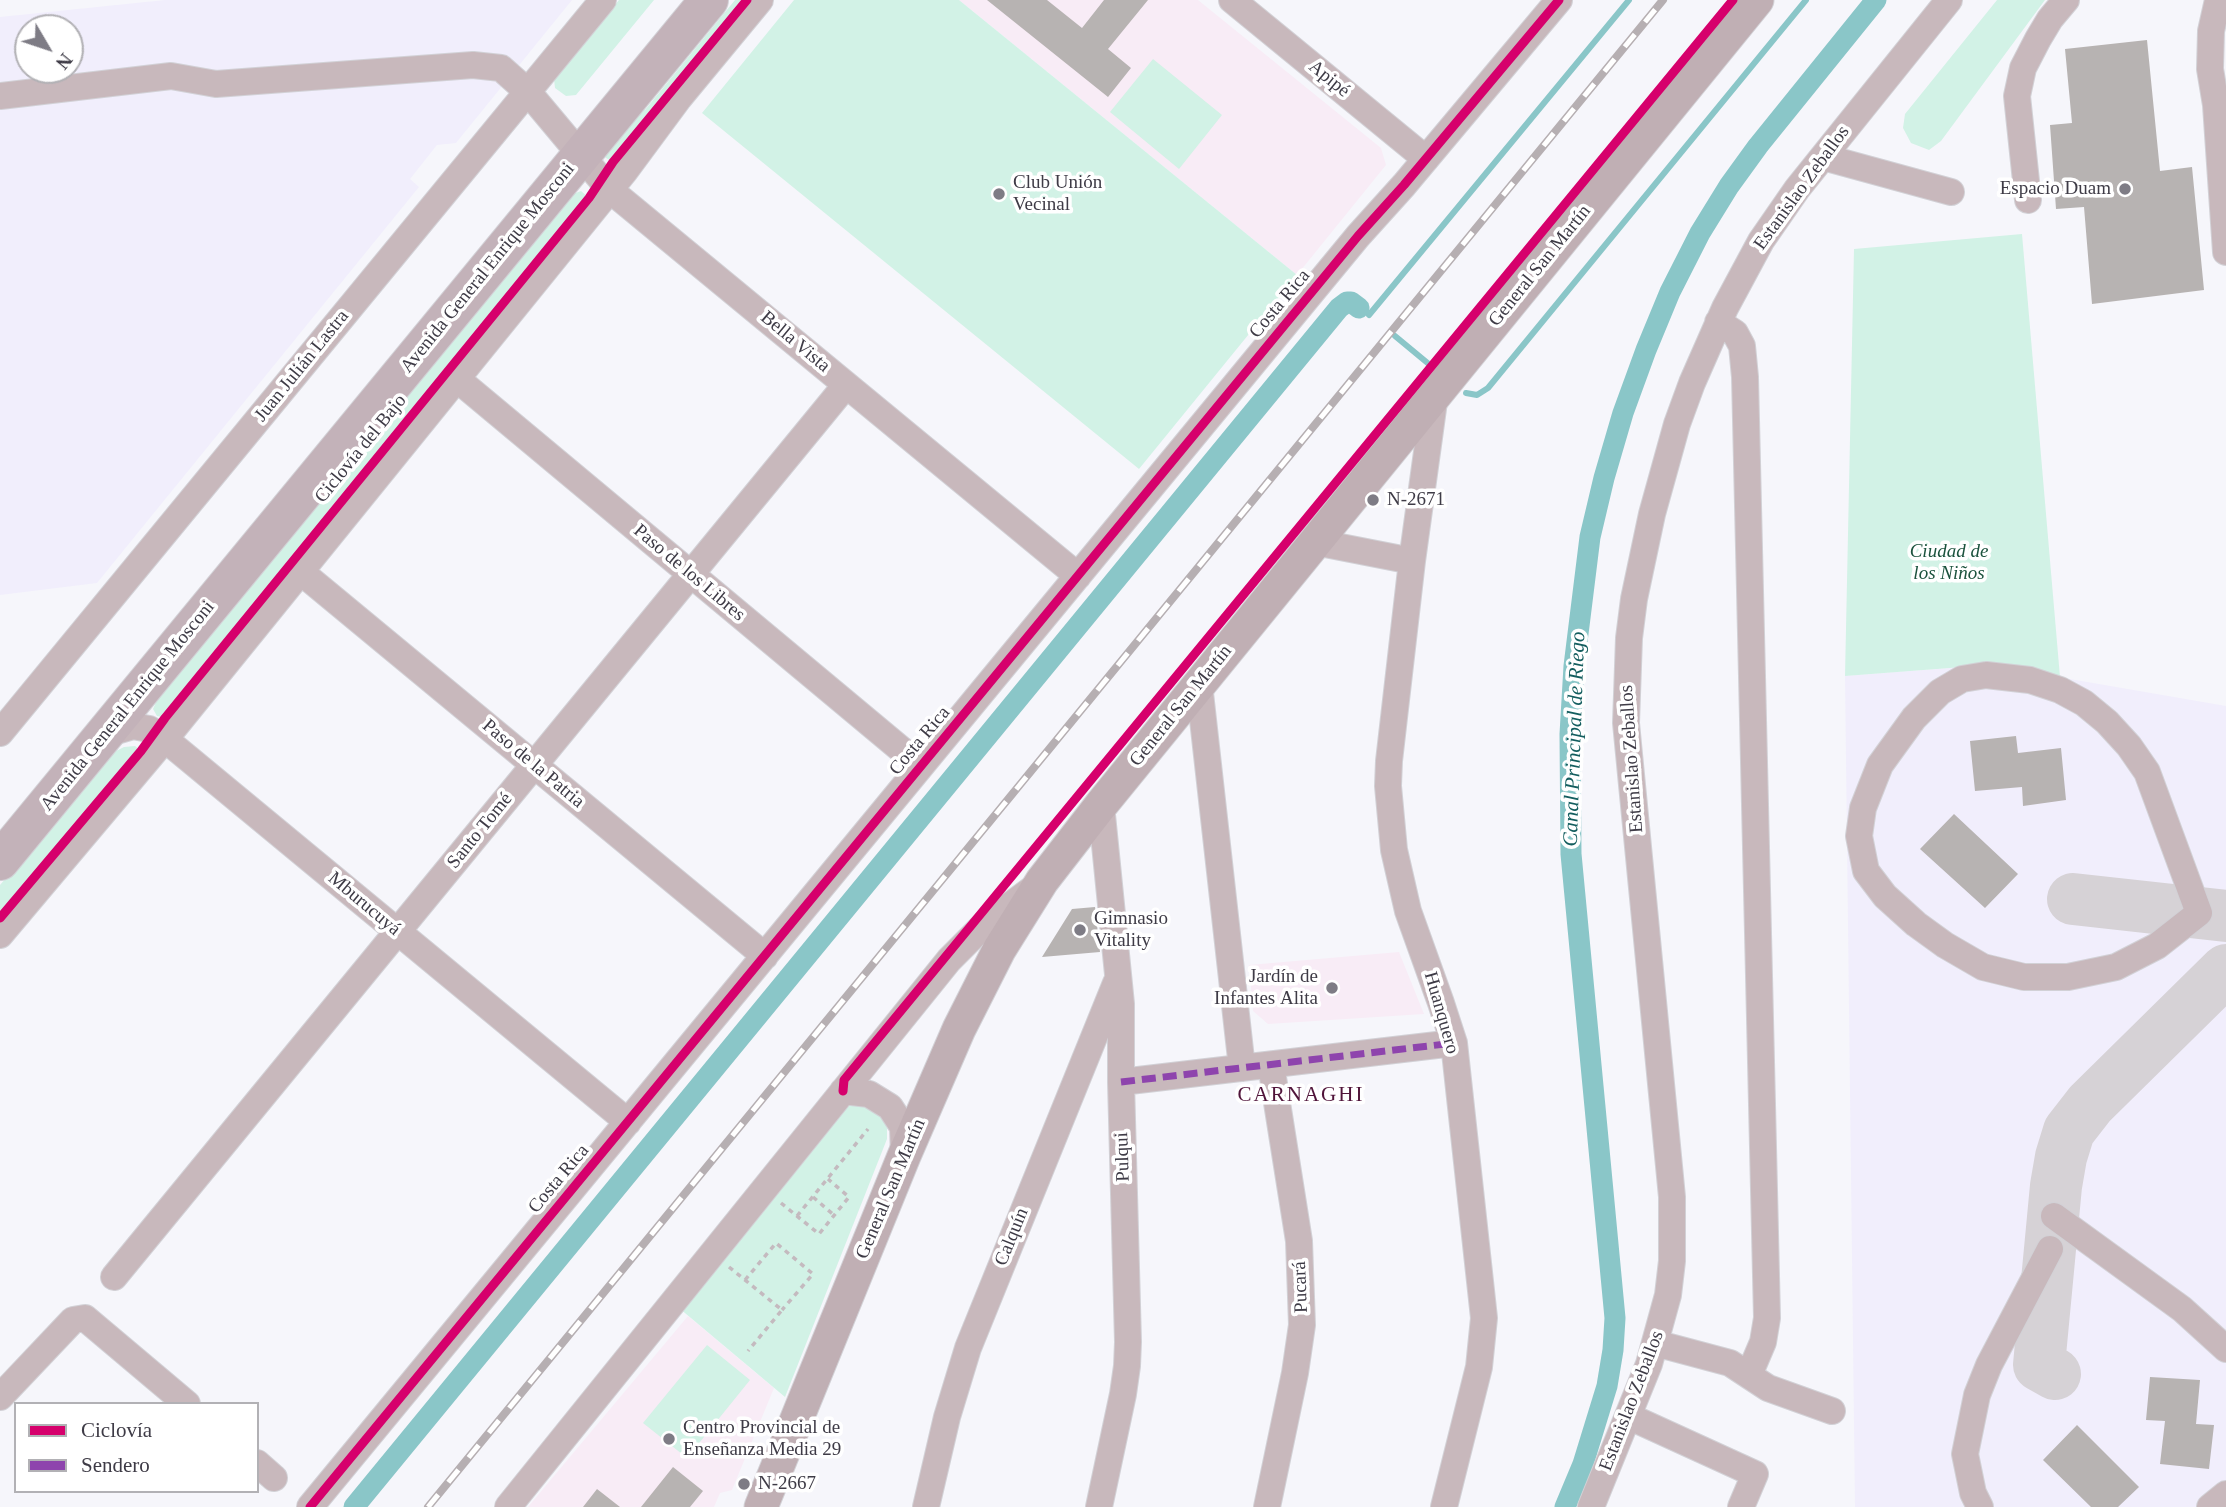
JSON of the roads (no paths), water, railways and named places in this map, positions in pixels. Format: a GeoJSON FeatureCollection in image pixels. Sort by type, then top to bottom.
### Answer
{"type":"FeatureCollection","features":[{"type":"Feature","properties":{"kind":"highway","name":"Avenida General Enrique Mosconi"},"geometry":{"type":"LineString","coordinates":[[0,861],[92,750],[573,146],[678,0]]}},
{"type":"Feature","properties":{"kind":"highway","name":"Avenida General Enrique Mosconi"},"geometry":{"type":"LineString","coordinates":[[0,823],[573,146],[709,0]]}},
{"type":"Feature","properties":{"kind":"main road","name":"General San Martín"},"geometry":{"type":"LineString","coordinates":[[761,1507],[904,1156],[979,989],[999,950],[1042,881],[1199,684],[1758,0]]}},
{"type":"Feature","properties":{"kind":"street","name":"Juan Julián Lastra"},"geometry":{"type":"LineString","coordinates":[[0,733],[603,0]]}},
{"type":"Feature","properties":{"kind":"street"},"geometry":{"type":"LineString","coordinates":[[0,935],[301,572],[760,0]]}},
{"type":"Feature","properties":{"kind":"street","name":"Apipé"},"geometry":{"type":"LineString","coordinates":[[1232,0],[1426,159]]}},
{"type":"Feature","properties":{"kind":"street","name":"Costa Rica"},"geometry":{"type":"LineString","coordinates":[[310,1507],[1358,236],[1559,0]]}},
{"type":"Feature","properties":{"kind":"street","name":"Estanislao Zeballos"},"geometry":{"type":"LineString","coordinates":[[1591,1507],[1655,1343],[1668,1295],[1672,1261],[1672,1197],[1626,723],[1634,598],[1652,514],[1677,424],[1692,383],[1718,322],[1761,241],[1785,205],[1949,0]]}},
{"type":"Feature","properties":{"kind":"street"},"geometry":{"type":"LineString","coordinates":[[2028,200],[2017,96],[2023,68],[2050,19],[2066,0]]}},
{"type":"Feature","properties":{"kind":"street"},"geometry":{"type":"LineString","coordinates":[[2218,0],[2211,31],[2210,69],[2216,105],[2226,252]]}},
{"type":"Feature","properties":{"kind":"street","name":"Bella Vista"},"geometry":{"type":"LineString","coordinates":[[0,96],[171,76],[216,85],[473,65],[501,68],[528,92],[610,190],[1078,576]]}},
{"type":"Feature","properties":{"kind":"street"},"geometry":{"type":"LineString","coordinates":[[1823,157],[1951,192]]}},
{"type":"Feature","properties":{"kind":"street"},"geometry":{"type":"LineString","coordinates":[[1718,322],[1735,333],[1742,346],[1745,377],[1767,1318],[1763,1342],[1749,1376]]}},
{"type":"Feature","properties":{"kind":"street","name":"Paso de los Libres"},"geometry":{"type":"LineString","coordinates":[[457,379],[921,766]]}},
{"type":"Feature","properties":{"kind":"street","name":"Santo Tomé"},"geometry":{"type":"LineString","coordinates":[[114,1277],[846,385]]}},
{"type":"Feature","properties":{"kind":"street","name":"Huanquero"},"geometry":{"type":"LineString","coordinates":[[1435,394],[1389,761],[1394,850],[1408,911],[1454,1043],[1484,1318],[1479,1367],[1444,1507]]}},
{"type":"Feature","properties":{"kind":"street"},"geometry":{"type":"LineString","coordinates":[[1315,542],[1412,561]]}},
{"type":"Feature","properties":{"kind":"street","name":"Paso de la Patria"},"geometry":{"type":"LineString","coordinates":[[301,572],[765,956]]}},
{"type":"Feature","properties":{"kind":"street"},"geometry":{"type":"LineString","coordinates":[[1986,675],[2030,680],[2060,690],[2084,703],[2107,722],[2129,746],[2147,772],[2199,913],[2157,946],[2116,967],[2068,976],[2024,976],[1983,967],[1944,945],[1916,924],[1885,895],[1866,871],[1859,836],[1863,808],[1880,765],[1914,718],[1940,692],[1962,680],[1986,675]]}},
{"type":"Feature","properties":{"kind":"street"},"geometry":{"type":"LineString","coordinates":[[1199,684],[1242,1069]]}},
{"type":"Feature","properties":{"kind":"street","name":"Mburucuyá"},"geometry":{"type":"LineString","coordinates":[[92,750],[116,731],[134,726],[149,729],[165,739],[628,1122]]}},
{"type":"Feature","properties":{"kind":"street","name":"Pulqui"},"geometry":{"type":"LineString","coordinates":[[1099,1507],[1128,1366],[1119,974],[1101,805]]}},
{"type":"Feature","properties":{"kind":"street"},"geometry":{"type":"LineString","coordinates":[[508,1507],[966,942],[985,924],[1042,881]]}},
{"type":"Feature","properties":{"kind":"street","name":"Calquín"},"geometry":{"type":"LineString","coordinates":[[926,1507],[947,1417],[975,1327],[1119,974]]}},
{"type":"Feature","properties":{"kind":"street"},"geometry":{"type":"LineString","coordinates":[[1121,1082],[1454,1043]]}},
{"type":"Feature","properties":{"kind":"street","name":"Pucará"},"geometry":{"type":"LineString","coordinates":[[1267,1507],[1295,1373],[1302,1325],[1299,1241],[1271,1065]]}},
{"type":"Feature","properties":{"kind":"street"},"geometry":{"type":"LineString","coordinates":[[843,1091],[869,1094],[890,1107],[903,1127],[904,1156]]}},
{"type":"Feature","properties":{"kind":"street"},"geometry":{"type":"LineString","coordinates":[[2053,1216],[2182,1309],[2226,1349]]}},
{"type":"Feature","properties":{"kind":"street"},"geometry":{"type":"LineString","coordinates":[[1980,1507],[1973,1493],[1965,1454],[1977,1395],[1989,1365],[2050,1249]]}},
{"type":"Feature","properties":{"kind":"street"},"geometry":{"type":"LineString","coordinates":[[0,1396],[73,1320],[85,1318],[185,1402]]}},
{"type":"Feature","properties":{"kind":"street"},"geometry":{"type":"LineString","coordinates":[[1655,1343],[1730,1363],[1768,1388],[1832,1411]]}},
{"type":"Feature","properties":{"kind":"street"},"geometry":{"type":"LineString","coordinates":[[1628,1416],[1755,1474],[1741,1507]]}},
{"type":"Feature","properties":{"kind":"street"},"geometry":{"type":"LineString","coordinates":[[2210,1507],[2226,1494]]}},
{"type":"Feature","properties":{"kind":"waterway"},"geometry":{"type":"LineString","coordinates":[[1369,315],[1629,0]]}},
{"type":"Feature","properties":{"kind":"waterway"},"geometry":{"type":"LineString","coordinates":[[1466,393],[1477,395],[1488,388],[1806,0]]}},
{"type":"Feature","properties":{"kind":"waterway","name":"Canal Principal de Riego"},"geometry":{"type":"LineString","coordinates":[[1565,1507],[1583,1464],[1607,1386],[1615,1318],[1571,854],[1570,734],[1574,666],[1590,537],[1623,413],[1670,292],[1700,233],[1758,146],[1876,0]]}},
{"type":"Feature","properties":{"kind":"waterway"},"geometry":{"type":"LineString","coordinates":[[354,1507],[1339,308],[1347,302],[1359,308]]}},
{"type":"Feature","properties":{"kind":"waterway"},"geometry":{"type":"LineString","coordinates":[[1395,336],[1430,365]]}},
{"type":"Feature","properties":{"kind":"railway"},"geometry":{"type":"LineString","coordinates":[[428,1507],[1663,0]]}},
{"type":"Feature","properties":{"kind":"place","name":"Espacio Duam"},"geometry":{"type":"Point","coordinates":[2125,189]}},
{"type":"Feature","properties":{"kind":"place","name":"Club Unión Vecinal"},"geometry":{"type":"Point","coordinates":[999,194]}},
{"type":"Feature","properties":{"kind":"place","name":"N-2671"},"geometry":{"type":"Point","coordinates":[1373,500]}},
{"type":"Feature","properties":{"kind":"place","name":"Gimnasio Vitality"},"geometry":{"type":"Point","coordinates":[1080,930]}},
{"type":"Feature","properties":{"kind":"place","name":"Jardín de Infantes Alita"},"geometry":{"type":"Point","coordinates":[1332,988]}},
{"type":"Feature","properties":{"kind":"place","name":"Centro Provincial de Enseñanza Media 29"},"geometry":{"type":"Point","coordinates":[669,1439]}},
{"type":"Feature","properties":{"kind":"place","name":"N-2667"},"geometry":{"type":"Point","coordinates":[744,1484]}},
{"type":"Feature","properties":{"kind":"district","name":"CARNAGHI"},"geometry":{"type":"Point","coordinates":[1301,1095]}},
{"type":"Feature","properties":{"kind":"park label","name":"Ciudad de los Niños"},"geometry":{"type":"Point","coordinates":[1949,563]}}]}
